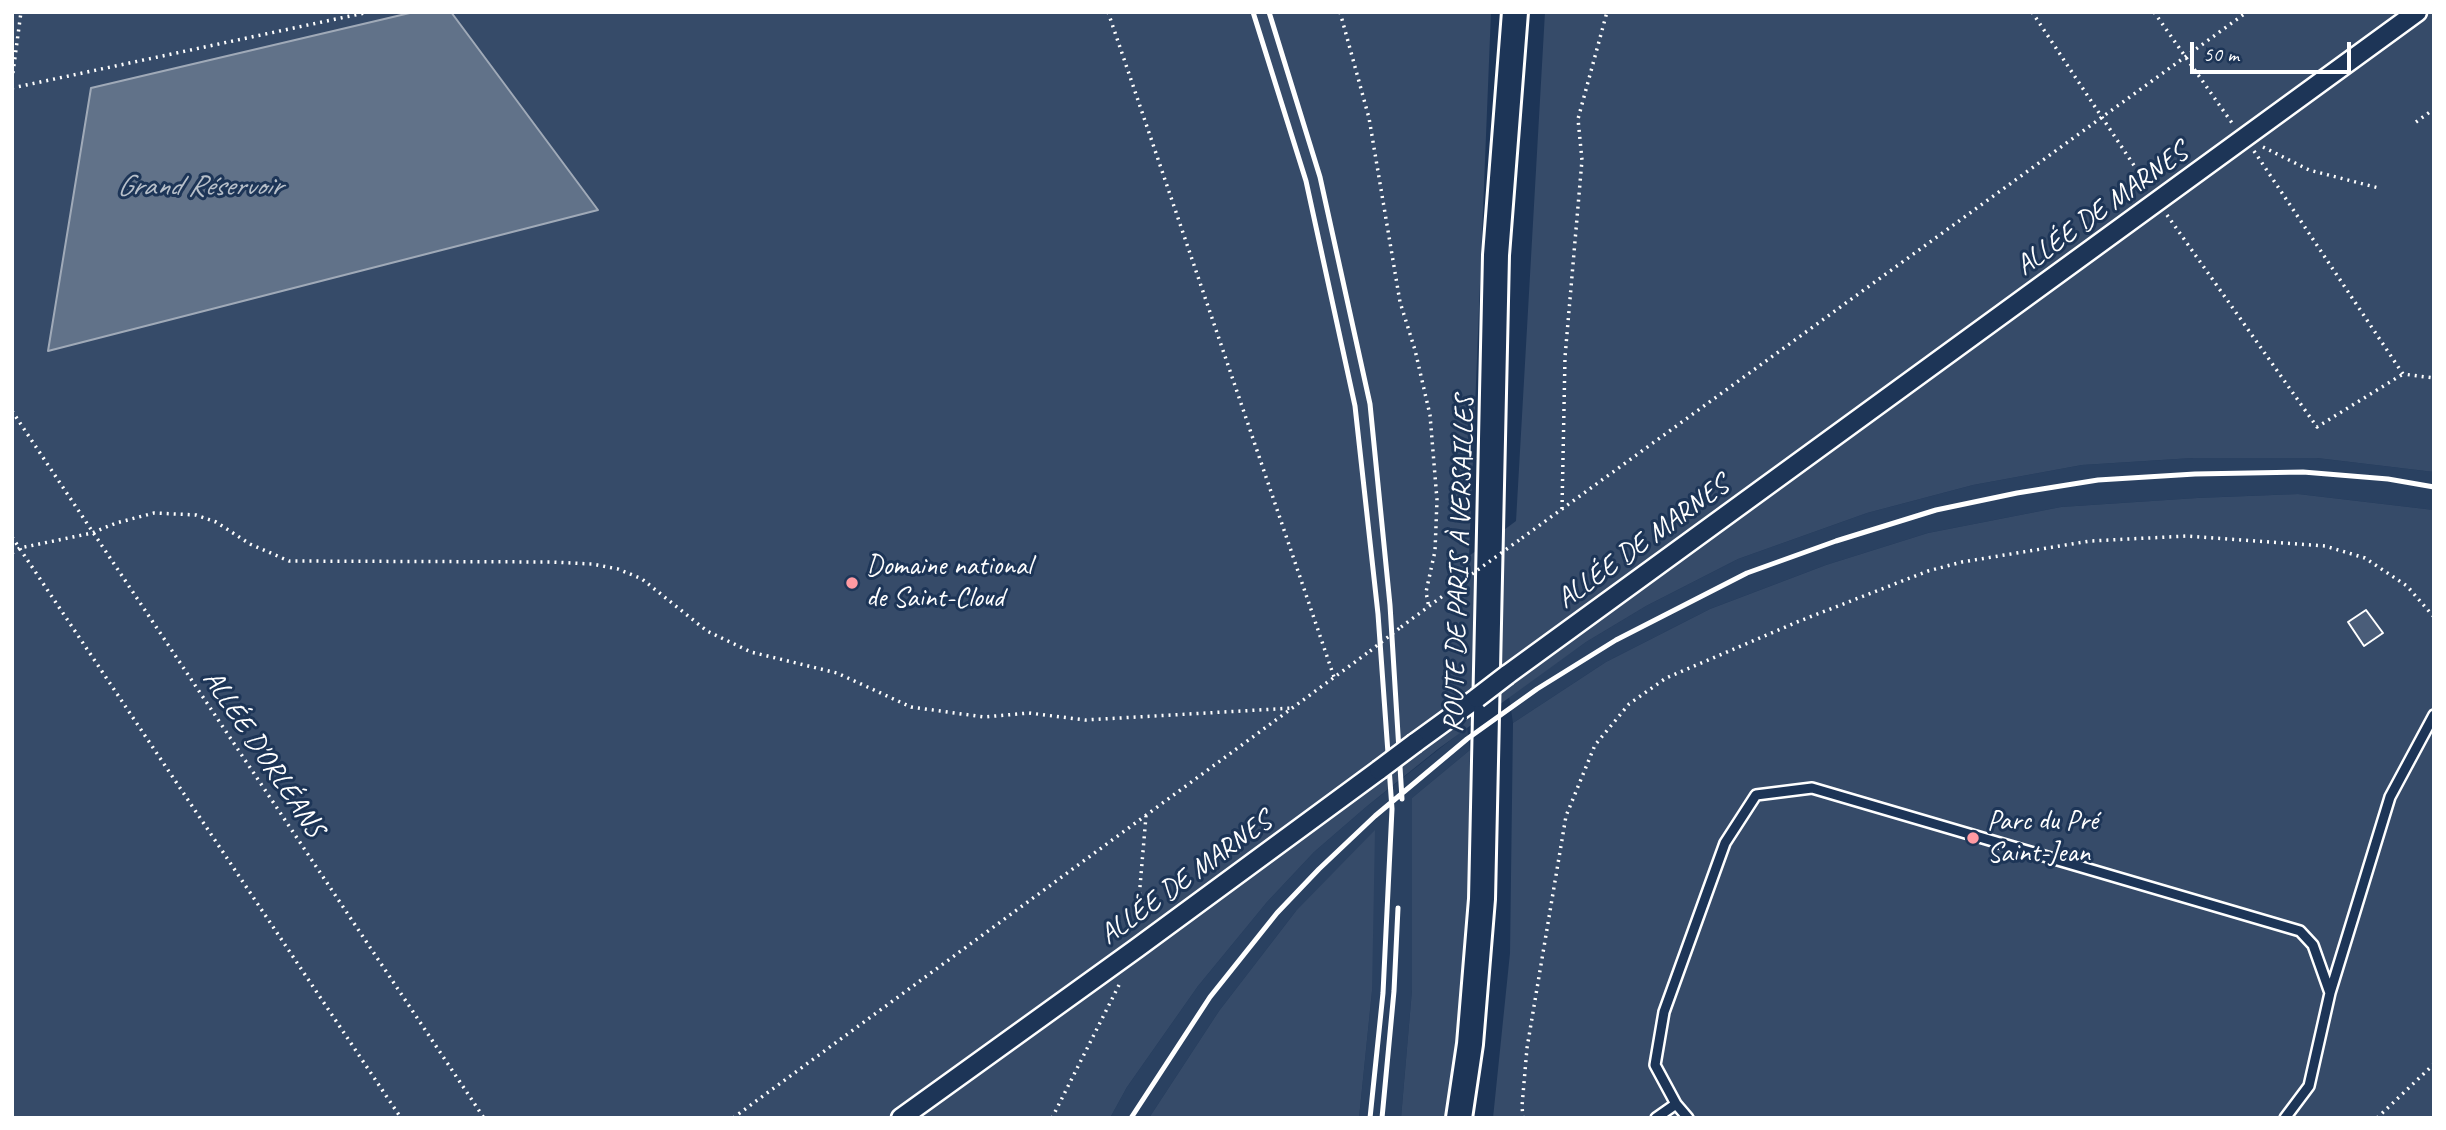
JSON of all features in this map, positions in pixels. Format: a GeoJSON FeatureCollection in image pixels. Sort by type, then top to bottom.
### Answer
{"type":"FeatureCollection","features":[{"type":"Feature","properties":{"kind":"main road","name":"ROUTE DE PARIS À VERSAILLES"},"geometry":{"type":"LineString","coordinates":[[1459,1118],[1470,1044],[1482,899],[1496,255],[1515,12]]}},
{"type":"Feature","properties":{"kind":"street","name":"ALLÉE DE MARNES"},"geometry":{"type":"LineString","coordinates":[[901,1118],[2417,12]]}},
{"type":"Feature","properties":{"kind":"lane"},"geometry":{"type":"LineString","coordinates":[[2285,1118],[2309,1086],[2330,993],[2390,797],[2434,715]]}},
{"type":"Feature","properties":{"kind":"lane"},"geometry":{"type":"LineString","coordinates":[[1688,1118],[1676,1104],[1655,1065],[1664,1012],[1725,843],[1756,794],[1812,788],[2300,931],[2313,946],[2330,993]]}},
{"type":"Feature","properties":{"kind":"lane"},"geometry":{"type":"LineString","coordinates":[[1656,1118],[1676,1104]]}},
{"type":"Feature","properties":{"kind":"path"},"geometry":{"type":"LineString","coordinates":[[12,80],[21,12]]}},
{"type":"Feature","properties":{"kind":"path"},"geometry":{"type":"LineString","coordinates":[[12,88],[369,12]]}},
{"type":"Feature","properties":{"kind":"path"},"geometry":{"type":"LineString","coordinates":[[1108,12],[1334,677]]}},
{"type":"Feature","properties":{"kind":"path"},"geometry":{"type":"LineString","coordinates":[[1340,12],[1369,118],[1400,302],[1415,350],[1430,415],[1437,500],[1436,551],[1426,592],[1429,608]]}},
{"type":"Feature","properties":{"kind":"path"},"geometry":{"type":"LineString","coordinates":[[1562,509],[1565,357],[1582,160],[1578,119],[1607,12]]}},
{"type":"Feature","properties":{"kind":"path"},"geometry":{"type":"LineString","coordinates":[[2032,12],[2158,201],[2316,427],[2403,374],[2434,378]]}},
{"type":"Feature","properties":{"kind":"path"},"geometry":{"type":"LineString","coordinates":[[2154,12],[2245,138],[2403,374]]}},
{"type":"Feature","properties":{"kind":"path"},"geometry":{"type":"LineString","coordinates":[[733,1118],[1370,652],[1472,574],[2247,12]]}},
{"type":"Feature","properties":{"kind":"path"},"geometry":{"type":"LineString","coordinates":[[2416,122],[2434,109]]}},
{"type":"Feature","properties":{"kind":"path"},"geometry":{"type":"LineString","coordinates":[[2245,138],[2309,170],[2379,188]]}},
{"type":"Feature","properties":{"kind":"path","name":"ALLÉE D'ORLÉANS"},"geometry":{"type":"LineString","coordinates":[[12,411],[484,1118]]}},
{"type":"Feature","properties":{"kind":"path"},"geometry":{"type":"LineString","coordinates":[[12,553],[20,548],[92,533],[116,523],[154,513],[196,515],[216,522],[250,544],[289,561],[551,562],[592,564],[618,569],[642,579],[707,631],[751,652],[836,673],[911,707],[985,717],[1029,713],[1085,720],[1293,708]]}},
{"type":"Feature","properties":{"kind":"path"},"geometry":{"type":"LineString","coordinates":[[1523,1118],[1527,1048],[1566,816],[1595,745],[1629,704],[1666,678],[1928,571],[1962,562],[2090,541],[2187,536],[2325,546],[2365,558],[2407,586],[2434,617]]}},
{"type":"Feature","properties":{"kind":"path"},"geometry":{"type":"LineString","coordinates":[[12,537],[401,1118]]}},
{"type":"Feature","properties":{"kind":"path"},"geometry":{"type":"LineString","coordinates":[[1137,948],[1146,816]]}},
{"type":"Feature","properties":{"kind":"path"},"geometry":{"type":"LineString","coordinates":[[1052,1118],[1119,985]]}},
{"type":"Feature","properties":{"kind":"path"},"geometry":{"type":"LineString","coordinates":[[2377,1118],[2434,1064]]}},
{"type":"Feature","properties":{"kind":"shaded area","name":"Domaine national de Saint-Cloud"},"geometry":{"type":"Polygon","coordinates":[[[12,12],[1491,12],[1469,556],[1516,521],[1545,12],[2434,12],[2434,472],[2317,458],[2193,458],[2082,465],[1973,485],[1867,513],[1738,559],[1646,606],[1586,642],[1438,749],[1314,852],[1267,902],[1198,986],[1127,1087],[1110,1118],[12,1118],[12,12]]]}},
{"type":"Feature","properties":{"kind":"shaded area"},"geometry":{"type":"Polygon","coordinates":[[[2193,458],[2317,458],[2434,472],[2434,510],[2298,494],[2197,498],[2061,507],[1928,533],[1826,565],[1710,609],[1606,662],[1513,723],[1509,696],[1586,642],[1646,606],[1738,559],[1867,513],[1973,485],[2082,465],[2193,458]]]}},
{"type":"Feature","properties":{"kind":"shaded area","name":"Parc du Pré Saint-Jean"},"geometry":{"type":"Polygon","coordinates":[[[2298,494],[2434,510],[2434,1118],[1493,1118],[1510,953],[1513,723],[1606,662],[1710,609],[1826,565],[1928,533],[2061,507],[2298,494]]]}},
{"type":"Feature","properties":{"kind":"shaded area"},"geometry":{"type":"Polygon","coordinates":[[[1467,727],[1470,750],[1412,798],[1412,990],[1401,1118],[1359,1118],[1372,991],[1296,911],[1219,1011],[1149,1118],[1110,1118],[1127,1087],[1198,986],[1267,902],[1314,852],[1467,727]]]}},
{"type":"Feature","properties":{"kind":"shaded area"},"geometry":{"type":"Polygon","coordinates":[[[1470,750],[1467,960],[1446,1118],[1401,1118],[1412,990],[1412,798],[1470,750]]]}},
{"type":"Feature","properties":{"kind":"shaded area"},"geometry":{"type":"Polygon","coordinates":[[[1375,830],[1372,991],[1359,1118],[1149,1118],[1219,1011],[1296,911],[1375,830]]]}},
{"type":"Feature","properties":{"kind":"water","name":"Grand Réservoir"},"geometry":{"type":"Polygon","coordinates":[[[414,12],[451,12],[598,210],[48,351],[91,88],[414,12]]]}},
{"type":"Feature","properties":{"kind":"building"},"geometry":{"type":"Polygon","coordinates":[[[2366,610],[2383,633],[2364,646],[2348,622],[2366,610]]]}},
{"type":"Feature","properties":{"kind":"railway"},"geometry":{"type":"LineString","coordinates":[[1253,12],[1306,181],[1355,406],[1378,614],[1392,809],[1383,993],[1370,1118]]}},
{"type":"Feature","properties":{"kind":"railway"},"geometry":{"type":"LineString","coordinates":[[1269,12],[1320,177],[1370,404],[1390,605],[1402,799]]}},
{"type":"Feature","properties":{"kind":"railway"},"geometry":{"type":"LineString","coordinates":[[1131,1118],[1210,997],[1277,913],[1375,816],[1467,739],[1537,689],[1616,640],[1747,573],[1836,541],[1936,510],[2098,480],[2195,474],[2303,472],[2388,479],[2434,487]]}},
{"type":"Feature","properties":{"kind":"railway"},"geometry":{"type":"LineString","coordinates":[[1382,1118],[1394,991],[1398,908]]}},
{"type":"Feature","properties":{"kind":"place","name":"Domaine national de Saint-Cloud"},"geometry":{"type":"Point","coordinates":[852,583]}},
{"type":"Feature","properties":{"kind":"place","name":"Parc du Pré Saint-Jean"},"geometry":{"type":"Point","coordinates":[1973,838]}}]}
